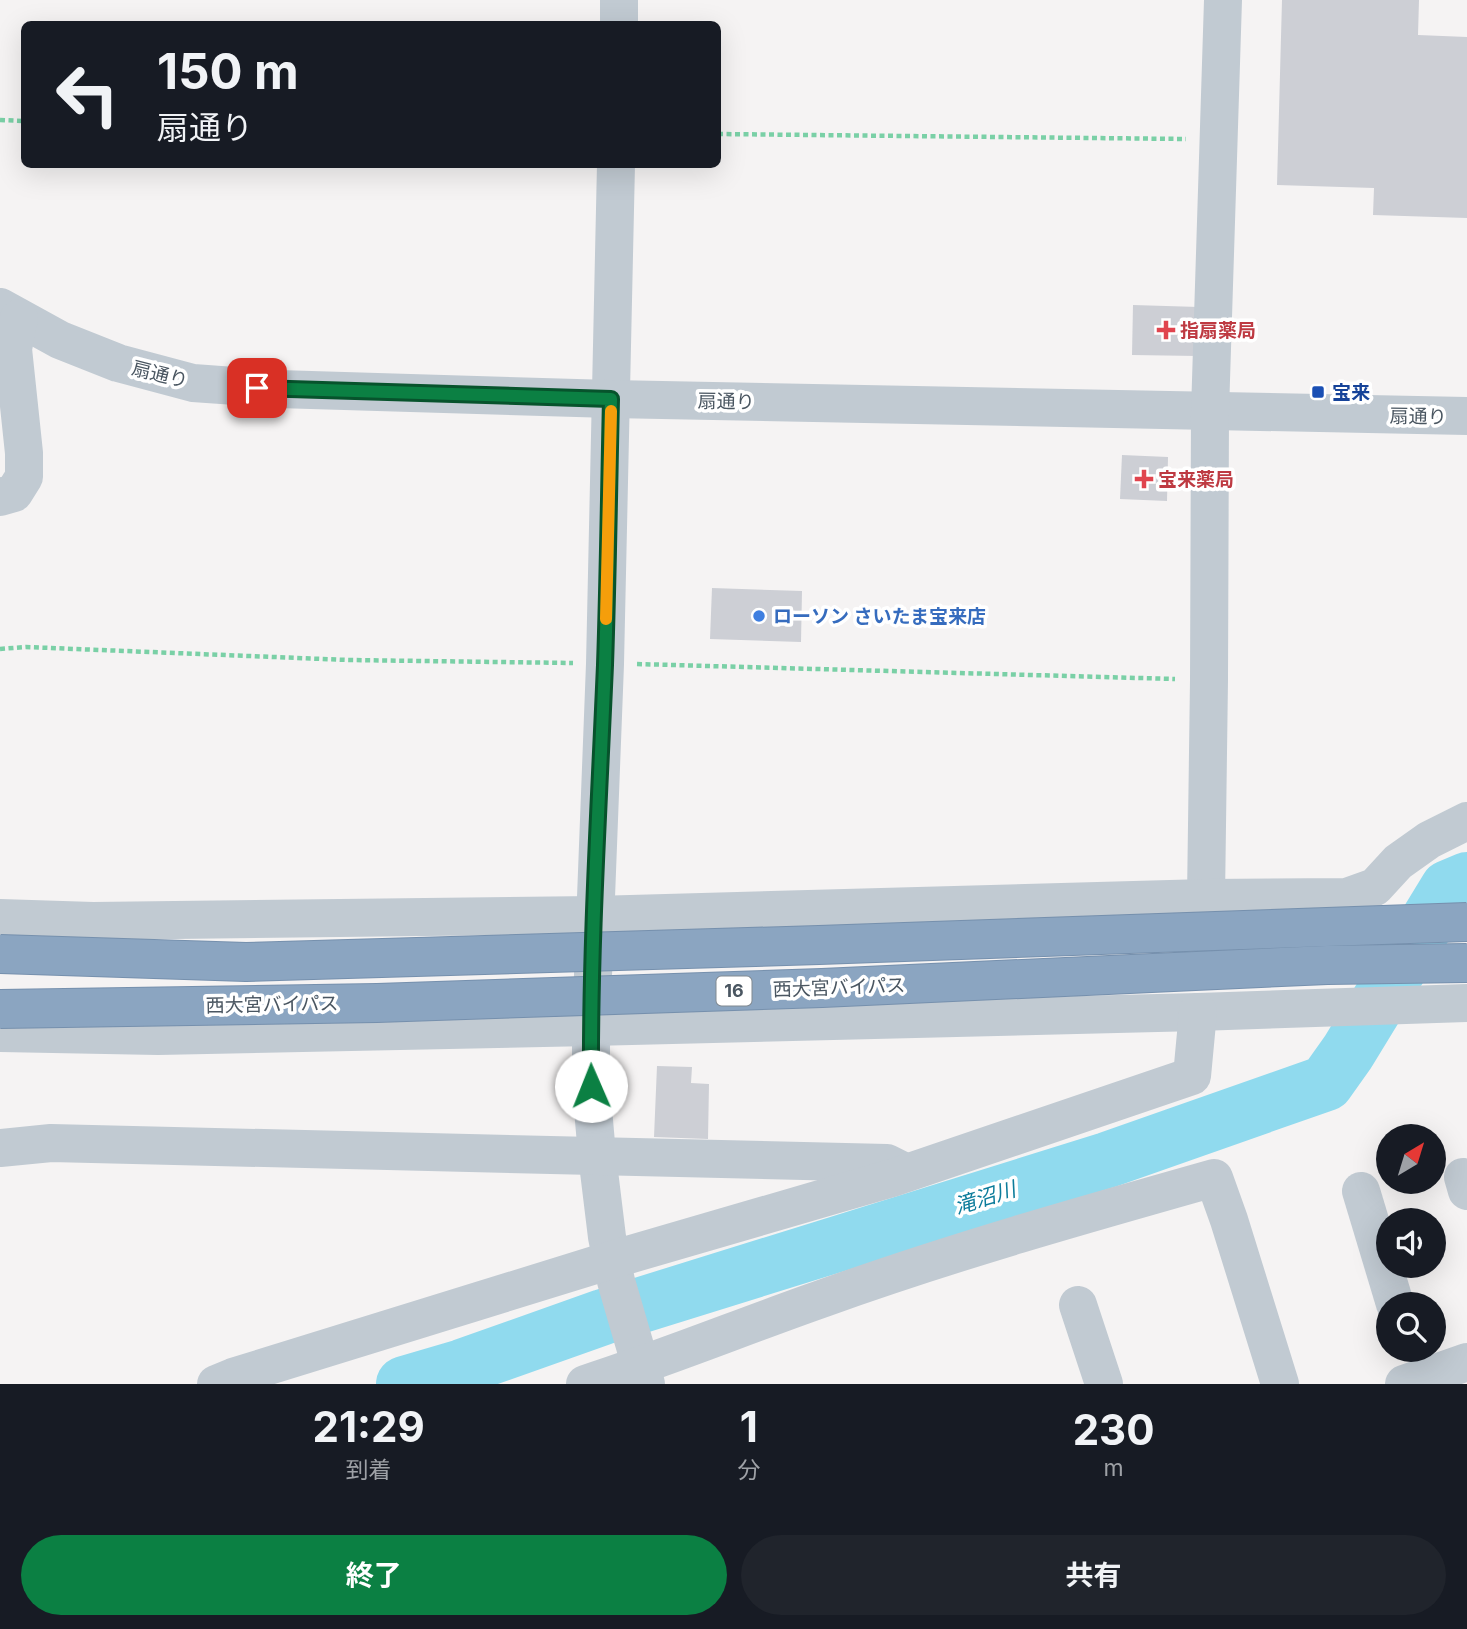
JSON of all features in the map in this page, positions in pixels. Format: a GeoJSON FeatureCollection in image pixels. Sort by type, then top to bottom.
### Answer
{"type":"FeatureCollection","features":[{"type":"Feature","properties":{"kind":"highway","name":"16"},"geometry":{"type":"LineString","coordinates":[[0,954],[246,962],[1467,922]]}},
{"type":"Feature","properties":{"kind":"highway","name":"西大宮バイパス"},"geometry":{"type":"LineString","coordinates":[[0,1009],[377,1003],[836,988],[1327,965],[1467,963]]}},
{"type":"Feature","properties":{"kind":"street"},"geometry":{"type":"LineString","coordinates":[[619,0],[619,21]]}},
{"type":"Feature","properties":{"kind":"street"},"geometry":{"type":"LineString","coordinates":[[1206,898],[1210,412],[1223,0]]}},
{"type":"Feature","properties":{"kind":"street"},"geometry":{"type":"LineString","coordinates":[[616,168],[605,664],[594,915],[591,1086],[597,1155],[613,1270],[640,1365]]}},
{"type":"Feature","properties":{"kind":"street"},"geometry":{"type":"LineString","coordinates":[[0,497],[14,493],[24,477],[10,312]]}},
{"type":"Feature","properties":{"kind":"street","name":"扇通り"},"geometry":{"type":"LineString","coordinates":[[10,312],[60,340],[118,363],[193,383],[278,389],[611,399],[1467,416]]}},
{"type":"Feature","properties":{"kind":"street"},"geometry":{"type":"LineString","coordinates":[[0,918],[93,921],[594,915],[1206,898],[1347,897],[1375,887],[1398,862],[1429,840],[1467,821]]}},
{"type":"Feature","properties":{"kind":"street"},"geometry":{"type":"LineString","coordinates":[[0,1033],[158,1035],[591,1027],[1467,1003]]}},
{"type":"Feature","properties":{"kind":"street"},"geometry":{"type":"LineString","coordinates":[[216,1384],[613,1270],[1192,1076],[1198,1012]]}},
{"type":"Feature","properties":{"kind":"street"},"geometry":{"type":"LineString","coordinates":[[0,1148],[51,1143],[597,1155],[887,1163],[908,1173]]}},
{"type":"Feature","properties":{"kind":"street"},"geometry":{"type":"LineString","coordinates":[[585,1384],[825,1297],[1017,1234],[1214,1178],[1280,1384]]}},
{"type":"Feature","properties":{"kind":"street"},"geometry":{"type":"LineString","coordinates":[[1361,1191],[1391,1292]]}},
{"type":"Feature","properties":{"kind":"street"},"geometry":{"type":"LineString","coordinates":[[1078,1305],[1104,1384]]}},
{"type":"Feature","properties":{"kind":"street"},"geometry":{"type":"LineString","coordinates":[[1410,1371],[1467,1362]]}},
{"type":"Feature","properties":{"kind":"path"},"geometry":{"type":"LineString","coordinates":[[0,120],[21,121]]}},
{"type":"Feature","properties":{"kind":"path"},"geometry":{"type":"LineString","coordinates":[[721,134],[1218,139]]}},
{"type":"Feature","properties":{"kind":"building"},"geometry":{"type":"Polygon","coordinates":[[[1282,0],[1419,0],[1418,35],[1467,37],[1467,218],[1373,215],[1374,188],[1277,185],[1282,0]]]}},
{"type":"Feature","properties":{"kind":"building"},"geometry":{"type":"Polygon","coordinates":[[[1133,305],[1199,307],[1198,356],[1132,355],[1133,305]]]}},
{"type":"Feature","properties":{"kind":"building"},"geometry":{"type":"Polygon","coordinates":[[[1122,455],[1168,457],[1167,501],[1120,499],[1122,455]]]}},
{"type":"Feature","properties":{"kind":"building"},"geometry":{"type":"Polygon","coordinates":[[[712,588],[802,591],[801,642],[710,639],[712,588]]]}},
{"type":"Feature","properties":{"kind":"building"},"geometry":{"type":"Polygon","coordinates":[[[657,1066],[692,1067],[691,1083],[709,1084],[708,1139],[654,1137],[657,1066]]]}},
{"type":"Feature","properties":{"kind":"waterway","name":"滝沼川"},"geometry":{"type":"LineString","coordinates":[[404,1384],[462,1367],[603,1317],[1107,1160],[1326,1083],[1348,1052],[1448,888],[1467,880]]}},
{"type":"Feature","properties":{"kind":"slow traffic"},"geometry":{"type":"LineString","coordinates":[[606,619],[611,411]]}},
{"type":"Feature","properties":{"kind":"place","name":"指扇薬局"},"geometry":{"type":"Point","coordinates":[1166,330]}},
{"type":"Feature","properties":{"kind":"place","name":"宝来"},"geometry":{"type":"Point","coordinates":[1318,392]}},
{"type":"Feature","properties":{"kind":"place","name":"宝来薬局"},"geometry":{"type":"Point","coordinates":[1144,479]}},
{"type":"Feature","properties":{"kind":"place","name":"ローソン さいたま宝来店"},"geometry":{"type":"Point","coordinates":[759,616]}},
{"type":"Feature","properties":{"kind":"route"},"geometry":{"type":"LineString","coordinates":[[257,388],[611,399],[591,1086]]}}]}
